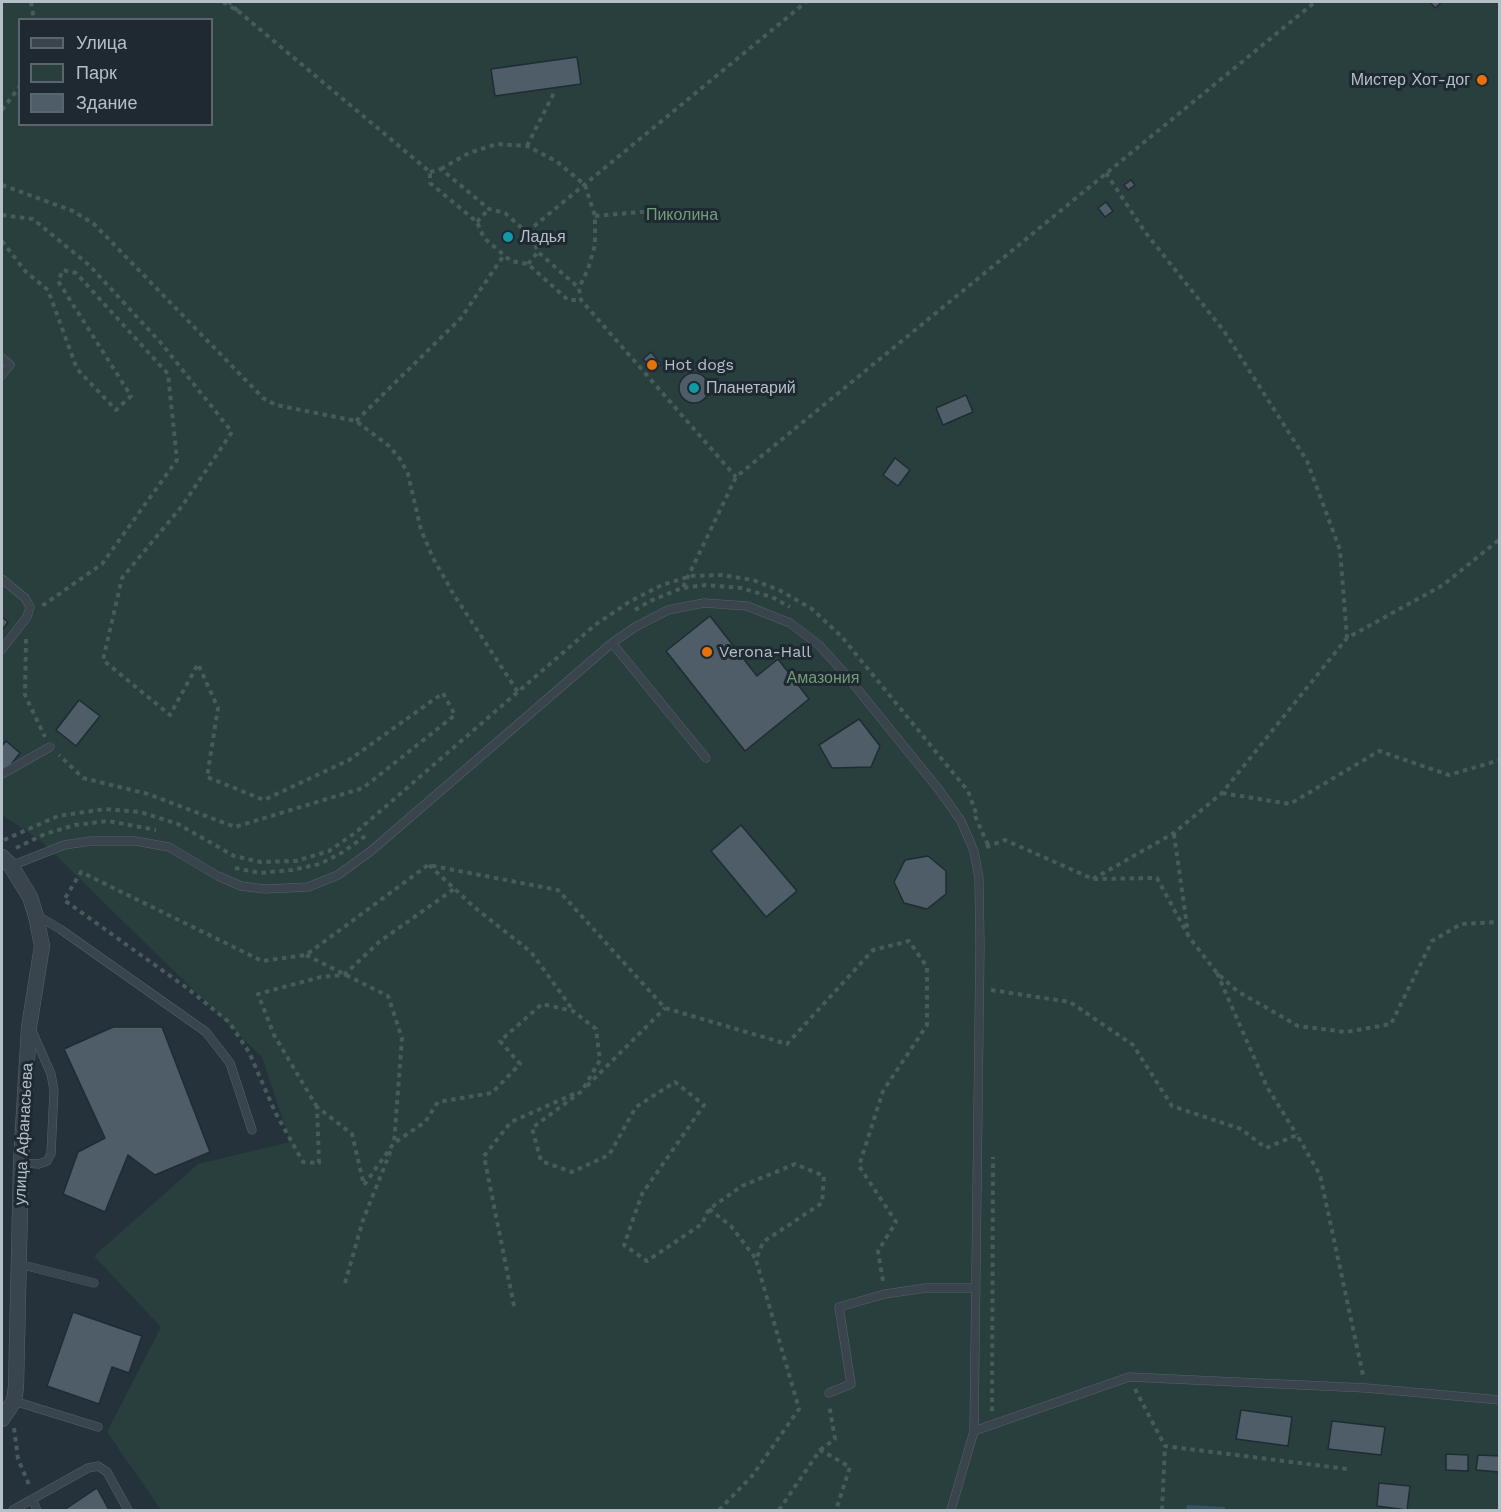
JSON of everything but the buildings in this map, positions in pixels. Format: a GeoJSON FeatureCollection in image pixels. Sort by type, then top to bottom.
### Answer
{"type":"FeatureCollection","features":[{"type":"Feature","properties":{"kind":"street","name":"улица Афанасьева"},"geometry":{"type":"LineString","coordinates":[[2,1419],[14,1401],[16,1387],[21,1163],[30,1027],[42,946],[30,897],[8,858]]}},
{"type":"Feature","properties":{"kind":"lane"},"geometry":{"type":"LineString","coordinates":[[2,358],[10,365],[2,375]]}},
{"type":"Feature","properties":{"kind":"lane"},"geometry":{"type":"LineString","coordinates":[[2,579],[25,598],[30,607],[27,617],[2,649]]}},
{"type":"Feature","properties":{"kind":"lane"},"geometry":{"type":"LineString","coordinates":[[8,858],[91,841],[135,841],[169,847],[218,876],[241,886],[265,889],[308,887],[338,874],[371,851],[612,643],[668,610],[704,603],[747,606],[790,623],[819,645],[933,782],[961,821],[974,851],[979,878],[974,1431],[951,1510]]}},
{"type":"Feature","properties":{"kind":"lane"},"geometry":{"type":"LineString","coordinates":[[612,643],[706,758]]}},
{"type":"Feature","properties":{"kind":"lane"},"geometry":{"type":"LineString","coordinates":[[2,774],[50,747]]}},
{"type":"Feature","properties":{"kind":"lane"},"geometry":{"type":"LineString","coordinates":[[36,916],[60,929],[206,1032],[230,1063],[252,1130]]}},
{"type":"Feature","properties":{"kind":"lane"},"geometry":{"type":"LineString","coordinates":[[21,1163],[39,1164],[47,1161],[51,1154],[54,1090],[51,1074],[30,1027]]}},
{"type":"Feature","properties":{"kind":"lane"},"geometry":{"type":"LineString","coordinates":[[19,1264],[94,1283]]}},
{"type":"Feature","properties":{"kind":"lane"},"geometry":{"type":"LineString","coordinates":[[829,1393],[851,1384],[839,1307],[885,1294],[926,1288],[976,1288]]}},
{"type":"Feature","properties":{"kind":"lane"},"geometry":{"type":"LineString","coordinates":[[974,1431],[1129,1377],[1366,1388],[1500,1400]]}},
{"type":"Feature","properties":{"kind":"lane"},"geometry":{"type":"LineString","coordinates":[[14,1401],[98,1427]]}},
{"type":"Feature","properties":{"kind":"lane"},"geometry":{"type":"LineString","coordinates":[[13,1510],[88,1468],[98,1466],[107,1472],[128,1510]]}},
{"type":"Feature","properties":{"kind":"lane"},"geometry":{"type":"LineString","coordinates":[[32,1499],[37,1510]]}},
{"type":"Feature","properties":{"kind":"path"},"geometry":{"type":"LineString","coordinates":[[31,2],[34,18]]}},
{"type":"Feature","properties":{"kind":"path"},"geometry":{"type":"LineString","coordinates":[[223,2],[238,11]]}},
{"type":"Feature","properties":{"kind":"path"},"geometry":{"type":"LineString","coordinates":[[229,2],[429,172],[430,183],[477,222],[484,238],[511,261],[528,264],[568,300],[581,300]]}},
{"type":"Feature","properties":{"kind":"path"},"geometry":{"type":"LineString","coordinates":[[527,232],[806,2]]}},
{"type":"Feature","properties":{"kind":"path"},"geometry":{"type":"LineString","coordinates":[[682,588],[736,477],[1315,2]]}},
{"type":"Feature","properties":{"kind":"path"},"geometry":{"type":"LineString","coordinates":[[2,110],[18,89]]}},
{"type":"Feature","properties":{"kind":"path"},"geometry":{"type":"LineString","coordinates":[[527,146],[554,93]]}},
{"type":"Feature","properties":{"kind":"path"},"geometry":{"type":"LineString","coordinates":[[429,172],[441,169],[469,153],[497,144],[527,146],[556,160],[585,185],[595,216],[595,245],[588,269],[579,288],[581,300],[736,477]]}},
{"type":"Feature","properties":{"kind":"path"},"geometry":{"type":"LineString","coordinates":[[441,169],[489,209],[505,213],[532,237],[538,252],[579,288]]}},
{"type":"Feature","properties":{"kind":"path"},"geometry":{"type":"LineString","coordinates":[[1106,173],[1145,232],[1224,331],[1306,461],[1340,550],[1347,638]]}},
{"type":"Feature","properties":{"kind":"path"},"geometry":{"type":"LineString","coordinates":[[2,185],[73,211],[94,224],[263,398],[276,405],[356,421],[389,446],[400,459],[408,474],[421,530],[433,558],[454,595],[518,692]]}},
{"type":"Feature","properties":{"kind":"path"},"geometry":{"type":"LineString","coordinates":[[477,222],[489,209]]}},
{"type":"Feature","properties":{"kind":"path"},"geometry":{"type":"LineString","coordinates":[[595,216],[652,211]]}},
{"type":"Feature","properties":{"kind":"path"},"geometry":{"type":"LineString","coordinates":[[2,215],[33,219],[89,265],[161,343],[232,432],[182,506],[122,578],[103,660],[170,715],[198,664],[218,708],[207,777],[264,800],[349,760],[443,693],[454,715],[363,788],[235,827],[148,794],[84,778],[50,747],[25,695],[27,617],[102,564],[177,460],[168,374],[76,273],[63,270],[57,281],[131,396],[116,410],[77,369],[48,290],[26,272],[2,241]]}},
{"type":"Feature","properties":{"kind":"path"},"geometry":{"type":"LineString","coordinates":[[528,264],[538,252]]}},
{"type":"Feature","properties":{"kind":"path"},"geometry":{"type":"LineString","coordinates":[[356,421],[461,318],[504,255]]}},
{"type":"Feature","properties":{"kind":"path"},"geometry":{"type":"LineString","coordinates":[[1093,879],[1174,833],[1222,793],[1347,638],[1443,585],[1500,540]]}},
{"type":"Feature","properties":{"kind":"path"},"geometry":{"type":"LineString","coordinates":[[632,612],[650,601],[682,588],[706,585],[741,588],[772,597],[798,611]]}},
{"type":"Feature","properties":{"kind":"path"},"geometry":{"type":"LineString","coordinates":[[1222,793],[1290,804],[1379,751],[1449,775],[1500,760]]}},
{"type":"Feature","properties":{"kind":"path"},"geometry":{"type":"LineString","coordinates":[[966,802],[979,822],[990,857]]}},
{"type":"Feature","properties":{"kind":"path"},"geometry":{"type":"LineString","coordinates":[[8,858],[45,834],[75,825],[108,821],[145,826],[166,833]]}},
{"type":"Feature","properties":{"kind":"path"},"geometry":{"type":"LineString","coordinates":[[228,866],[260,873],[320,864],[343,852],[370,832]]}},
{"type":"Feature","properties":{"kind":"path"},"geometry":{"type":"LineString","coordinates":[[1174,833],[1189,937]]}},
{"type":"Feature","properties":{"kind":"path"},"geometry":{"type":"LineString","coordinates":[[974,851],[1005,840],[1093,879],[1157,878],[1189,937],[1217,973],[1237,991],[1298,1026],[1346,1032],[1391,1024],[1432,941],[1461,924],[1500,922]]}},
{"type":"Feature","properties":{"kind":"path"},"geometry":{"type":"LineString","coordinates":[[428,865],[531,952],[573,1011],[596,1029],[600,1060],[582,1091],[511,1122],[484,1156],[514,1306]]}},
{"type":"Feature","properties":{"kind":"path"},"geometry":{"type":"LineString","coordinates":[[316,1107],[319,1163],[303,1162],[275,1112],[249,1052],[229,1022],[187,988],[64,900],[81,872],[262,961],[306,955],[428,865],[558,890],[665,1008],[787,1044],[873,950],[909,941],[927,967],[927,1025],[883,1091],[859,1166],[896,1222],[878,1251],[885,1294]]}},
{"type":"Feature","properties":{"kind":"path"},"geometry":{"type":"LineString","coordinates":[[454,889],[379,942],[345,975],[321,977],[258,994],[274,1035],[316,1107],[352,1134],[364,1185],[394,1143],[425,1122],[438,1102],[492,1093],[520,1064],[500,1041],[542,1004],[573,1011]]}},
{"type":"Feature","properties":{"kind":"path"},"geometry":{"type":"LineString","coordinates":[[306,955],[388,996],[402,1038],[394,1143],[363,1220],[345,1282]]}},
{"type":"Feature","properties":{"kind":"path"},"geometry":{"type":"LineString","coordinates":[[1217,973],[1267,1087],[1320,1175],[1366,1388]]}},
{"type":"Feature","properties":{"kind":"path"},"geometry":{"type":"LineString","coordinates":[[993,979],[993,1002]]}},
{"type":"Feature","properties":{"kind":"path"},"geometry":{"type":"LineString","coordinates":[[979,988],[1070,1002],[1133,1045],[1172,1106],[1241,1129],[1266,1148],[1297,1135]]}},
{"type":"Feature","properties":{"kind":"path"},"geometry":{"type":"LineString","coordinates":[[665,1008],[582,1091],[532,1128],[541,1161],[572,1172],[609,1155],[636,1107],[675,1082],[704,1105],[642,1194],[624,1245],[648,1262],[702,1224],[709,1209],[742,1186],[795,1164],[824,1176],[822,1203],[763,1242],[756,1260]]}},
{"type":"Feature","properties":{"kind":"path"},"geometry":{"type":"LineString","coordinates":[[992,1424],[993,1154]]}},
{"type":"Feature","properties":{"kind":"path"},"geometry":{"type":"LineString","coordinates":[[709,1209],[731,1226],[756,1260],[799,1409],[752,1476],[719,1510]]}},
{"type":"Feature","properties":{"kind":"path"},"geometry":{"type":"LineString","coordinates":[[1129,1377],[1165,1446],[1162,1510]]}},
{"type":"Feature","properties":{"kind":"path"},"geometry":{"type":"LineString","coordinates":[[779,1510],[820,1450],[835,1439],[829,1393]]}},
{"type":"Feature","properties":{"kind":"path"},"geometry":{"type":"LineString","coordinates":[[14,1401],[15,1444],[18,1459],[28,1478]]}},
{"type":"Feature","properties":{"kind":"path"},"geometry":{"type":"LineString","coordinates":[[1165,1446],[1347,1469]]}},
{"type":"Feature","properties":{"kind":"path"},"geometry":{"type":"LineString","coordinates":[[820,1450],[850,1467],[836,1510]]}},
{"type":"Feature","properties":{"kind":"green space","name":"Амазония"},"geometry":{"type":"Polygon","coordinates":[[[2,2],[1499,2],[1499,1510],[161,1510],[107,1432],[161,1327],[94,1256],[198,1164],[290,1142],[262,1057],[41,841],[2,815],[2,2]]]}},
{"type":"Feature","properties":{"kind":"water"},"geometry":{"type":"Polygon","coordinates":[[[1187,1505],[1225,1507],[1225,1510],[1186,1510],[1187,1505]]]}},
{"type":"Feature","properties":{"kind":"place","name":"Мистер Хот-дог"},"geometry":{"type":"Point","coordinates":[1482,80]}},
{"type":"Feature","properties":{"kind":"place","name":"Ладья"},"geometry":{"type":"Point","coordinates":[508,237]}},
{"type":"Feature","properties":{"kind":"place","name":"Hot dogs"},"geometry":{"type":"Point","coordinates":[652,365]}},
{"type":"Feature","properties":{"kind":"place","name":"Планетарий"},"geometry":{"type":"Point","coordinates":[694,388]}},
{"type":"Feature","properties":{"kind":"place","name":"Verona-Hall"},"geometry":{"type":"Point","coordinates":[707,652]}},
{"type":"Feature","properties":{"kind":"park label","name":"Пиколина"},"geometry":{"type":"Point","coordinates":[682,215]}}]}
